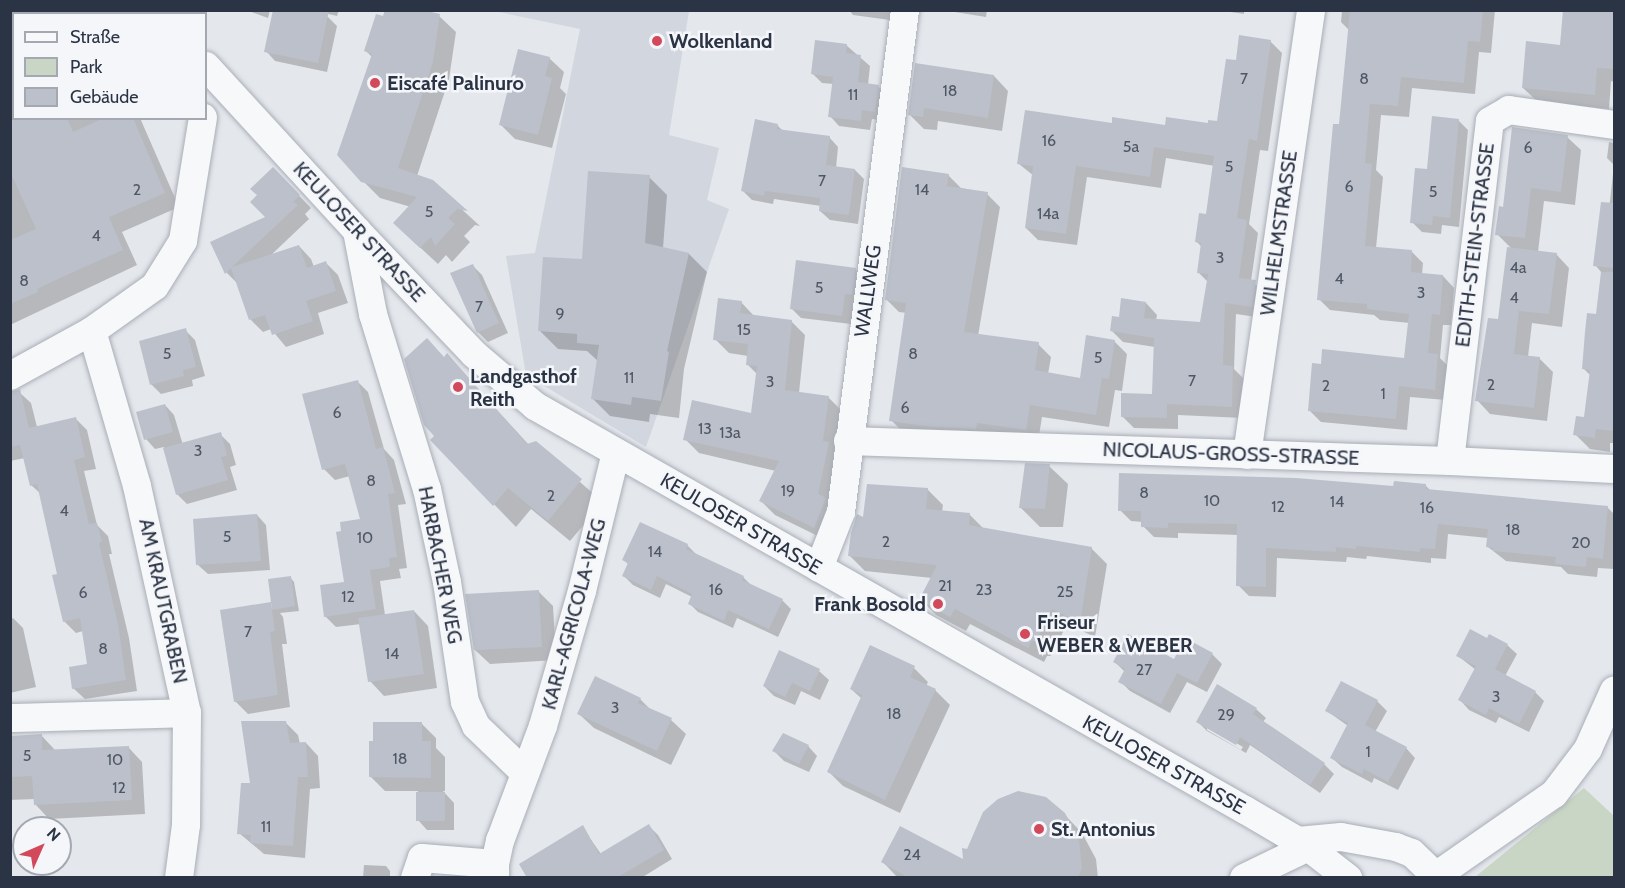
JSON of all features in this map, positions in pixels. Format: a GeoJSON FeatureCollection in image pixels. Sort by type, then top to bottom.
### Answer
{"type":"FeatureCollection","features":[{"type":"Feature","properties":{"kind":"street","name":"WALLWEG"},"geometry":{"type":"LineString","coordinates":[[819,568],[840,512],[905,10]]}},
{"type":"Feature","properties":{"kind":"street","name":"WILHELMSTRASSE"},"geometry":{"type":"LineString","coordinates":[[1247,455],[1311,10]]}},
{"type":"Feature","properties":{"kind":"street"},"geometry":{"type":"LineString","coordinates":[[207,86],[208,69]]}},
{"type":"Feature","properties":{"kind":"street","name":"KEULOSER STRASSE"},"geometry":{"type":"LineString","coordinates":[[208,69],[474,354],[535,406],[1303,844],[1348,878]]}},
{"type":"Feature","properties":{"kind":"street","name":"EDITH-STEIN-STRASSE"},"geometry":{"type":"LineString","coordinates":[[1450,461],[1490,121],[1509,110],[1614,125]]}},
{"type":"Feature","properties":{"kind":"street"},"geometry":{"type":"LineString","coordinates":[[10,376],[92,331],[155,286],[183,241],[203,120]]}},
{"type":"Feature","properties":{"kind":"street","name":"HARBACHER WEG"},"geometry":{"type":"LineString","coordinates":[[357,231],[373,314],[427,489],[447,582],[465,702],[476,726],[525,772]]}},
{"type":"Feature","properties":{"kind":"street","name":"AM KRAUTGRABEN"},"geometry":{"type":"LineString","coordinates":[[92,331],[137,486],[187,713],[186,825],[179,878]]}},
{"type":"Feature","properties":{"kind":"street","name":"NICOLAUS-GROSS-STRASSE"},"geometry":{"type":"LineString","coordinates":[[848,441],[1450,461],[1614,469]]}},
{"type":"Feature","properties":{"kind":"street","name":"KARL-AGRICOLA-WEG"},"geometry":{"type":"LineString","coordinates":[[525,772],[543,726],[582,591],[616,453]]}},
{"type":"Feature","properties":{"kind":"street"},"geometry":{"type":"LineString","coordinates":[[1244,878],[1303,844],[1341,837],[1396,847],[1412,853],[1434,876],[1554,794],[1588,749],[1614,691]]}},
{"type":"Feature","properties":{"kind":"street"},"geometry":{"type":"LineString","coordinates":[[10,718],[187,713]]}},
{"type":"Feature","properties":{"kind":"street"},"geometry":{"type":"LineString","coordinates":[[415,878],[422,858],[495,871],[500,841],[525,772]]}},
{"type":"Feature","properties":{"kind":"shaded area"},"geometry":{"type":"Polygon","coordinates":[[[494,11],[689,11],[669,135],[719,148],[707,200],[729,209],[646,447],[526,375],[506,256],[535,253],[580,29],[494,11]]]}},
{"type":"Feature","properties":{"kind":"green space"},"geometry":{"type":"Polygon","coordinates":[[[1584,788],[1614,816],[1614,877],[1475,877],[1584,788]]]}},
{"type":"Feature","properties":{"kind":"building"},"geometry":{"type":"Polygon","coordinates":[[[273,10],[329,10],[318,63],[264,52],[273,10]]]}},
{"type":"Feature","properties":{"kind":"building"},"geometry":{"type":"Polygon","coordinates":[[[385,10],[423,10],[440,14],[433,62],[398,168],[433,180],[468,211],[457,209],[448,218],[455,224],[435,246],[431,237],[420,248],[393,223],[417,197],[361,182],[337,155],[372,54],[364,51],[376,14],[383,16],[385,10]]]}},
{"type":"Feature","properties":{"kind":"building"},"geometry":{"type":"Polygon","coordinates":[[[1350,10],[1483,10],[1480,42],[1468,41],[1464,83],[1401,77],[1398,106],[1370,104],[1365,163],[1372,164],[1365,246],[1412,250],[1411,272],[1443,275],[1440,315],[1432,314],[1428,353],[1438,354],[1435,390],[1399,386],[1396,419],[1308,411],[1312,363],[1321,364],[1322,349],[1404,358],[1409,314],[1367,309],[1367,304],[1317,300],[1333,124],[1339,124],[1350,10]]]}},
{"type":"Feature","properties":{"kind":"building"},"geometry":{"type":"Polygon","coordinates":[[[1563,10],[1614,10],[1614,69],[1597,68],[1595,95],[1522,88],[1526,41],[1560,45],[1563,10]]]}},
{"type":"Feature","properties":{"kind":"building"},"geometry":{"type":"Polygon","coordinates":[[[1239,35],[1271,40],[1257,141],[1249,139],[1237,218],[1247,220],[1239,278],[1256,280],[1252,307],[1225,303],[1223,365],[1233,366],[1232,407],[1167,404],[1167,418],[1121,417],[1121,393],[1152,394],[1154,338],[1110,331],[1112,316],[1119,317],[1121,298],[1146,302],[1144,318],[1200,322],[1208,274],[1197,273],[1201,243],[1195,242],[1199,213],[1206,214],[1214,156],[1154,147],[1150,177],[1076,166],[1066,234],[1025,228],[1033,166],[1017,164],[1025,110],[1112,123],[1112,117],[1165,125],[1166,117],[1208,123],[1208,120],[1217,121],[1226,59],[1236,60],[1239,35]]]}},
{"type":"Feature","properties":{"kind":"building"},"geometry":{"type":"Polygon","coordinates":[[[815,40],[847,44],[846,53],[861,55],[858,82],[879,85],[875,112],[862,110],[861,121],[828,117],[833,77],[811,74],[815,40]]]}},
{"type":"Feature","properties":{"kind":"building"},"geometry":{"type":"Polygon","coordinates":[[[518,49],[550,57],[545,76],[552,78],[538,135],[499,125],[518,49]]]}},
{"type":"Feature","properties":{"kind":"building"},"geometry":{"type":"Polygon","coordinates":[[[915,63],[994,75],[988,118],[924,108],[923,117],[908,115],[915,63]]]}},
{"type":"Feature","properties":{"kind":"building"},"geometry":{"type":"Polygon","coordinates":[[[1432,116],[1459,119],[1450,218],[1433,216],[1432,225],[1410,223],[1415,168],[1427,169],[1432,116]]]}},
{"type":"Feature","properties":{"kind":"building"},"geometry":{"type":"Polygon","coordinates":[[[10,118],[12,120],[68,120],[73,132],[100,120],[134,120],[165,193],[109,217],[123,250],[62,277],[37,289],[38,292],[10,304],[10,240],[36,229],[10,171],[10,118]]]}},
{"type":"Feature","properties":{"kind":"building"},"geometry":{"type":"Polygon","coordinates":[[[755,119],[778,124],[777,129],[830,136],[826,165],[855,169],[849,215],[819,211],[820,198],[765,191],[764,196],[741,191],[755,119]]]}},
{"type":"Feature","properties":{"kind":"building"},"geometry":{"type":"Polygon","coordinates":[[[1512,127],[1568,135],[1561,192],[1531,188],[1525,238],[1495,235],[1499,206],[1503,207],[1512,127]]]}},
{"type":"Feature","properties":{"kind":"building"},"geometry":{"type":"Polygon","coordinates":[[[273,167],[300,195],[293,202],[298,205],[232,267],[299,245],[307,268],[326,261],[336,291],[306,301],[313,321],[272,335],[265,315],[249,320],[231,268],[225,274],[210,242],[265,217],[250,202],[257,195],[250,189],[273,167]]]}},
{"type":"Feature","properties":{"kind":"building"},"geometry":{"type":"Polygon","coordinates":[[[902,167],[949,174],[947,186],[988,192],[964,332],[1039,342],[1035,370],[1080,378],[1086,335],[1115,340],[1109,379],[1102,378],[1096,415],[1030,405],[1026,430],[977,423],[976,429],[933,427],[889,421],[906,303],[885,300],[902,167]]]}},
{"type":"Feature","properties":{"kind":"building"},"geometry":{"type":"Polygon","coordinates":[[[588,171],[650,175],[645,243],[689,253],[667,351],[669,352],[661,401],[632,397],[631,405],[591,399],[599,345],[577,343],[577,334],[538,331],[543,257],[582,259],[588,171]]]}},
{"type":"Feature","properties":{"kind":"building"},"geometry":{"type":"Polygon","coordinates":[[[1601,202],[1614,203],[1614,268],[1593,266],[1601,202]]]}},
{"type":"Feature","properties":{"kind":"building"},"geometry":{"type":"Polygon","coordinates":[[[1507,247],[1557,253],[1549,314],[1519,311],[1514,354],[1540,357],[1534,408],[1475,401],[1488,318],[1498,319],[1507,247]]]}},
{"type":"Feature","properties":{"kind":"building"},"geometry":{"type":"Polygon","coordinates":[[[796,260],[856,268],[852,295],[845,294],[842,316],[790,309],[796,260]]]}},
{"type":"Feature","properties":{"kind":"building"},"geometry":{"type":"Polygon","coordinates":[[[473,264],[499,323],[477,333],[450,273],[473,264]]]}},
{"type":"Feature","properties":{"kind":"building"},"geometry":{"type":"Polygon","coordinates":[[[1601,272],[1614,272],[1614,431],[1596,429],[1595,438],[1573,435],[1576,416],[1584,417],[1590,370],[1582,369],[1587,313],[1596,314],[1601,272]]]}},
{"type":"Feature","properties":{"kind":"building"},"geometry":{"type":"Polygon","coordinates":[[[718,298],[742,301],[740,313],[792,320],[785,390],[829,396],[823,441],[829,442],[818,494],[826,498],[814,528],[759,501],[779,461],[683,440],[692,400],[751,413],[757,366],[746,365],[748,344],[713,340],[718,298]]]}},
{"type":"Feature","properties":{"kind":"building"},"geometry":{"type":"Polygon","coordinates":[[[186,328],[196,367],[183,370],[184,376],[150,385],[139,341],[186,328]]]}},
{"type":"Feature","properties":{"kind":"building"},"geometry":{"type":"Polygon","coordinates":[[[427,338],[444,357],[447,353],[527,444],[536,441],[582,479],[548,521],[508,488],[493,506],[430,440],[434,436],[424,425],[404,359],[427,338]]]}},
{"type":"Feature","properties":{"kind":"building"},"geometry":{"type":"Polygon","coordinates":[[[358,380],[376,449],[383,447],[395,493],[388,494],[397,557],[389,558],[390,567],[370,570],[376,609],[324,617],[320,585],[344,582],[336,532],[341,531],[340,522],[360,519],[345,464],[322,470],[302,394],[358,380]]]}},
{"type":"Feature","properties":{"kind":"building"},"geometry":{"type":"Polygon","coordinates":[[[20,389],[29,428],[76,417],[85,457],[74,460],[89,524],[97,523],[102,542],[99,543],[118,624],[126,680],[72,689],[69,667],[87,664],[80,618],[63,622],[52,575],[57,574],[37,484],[30,486],[20,445],[10,447],[10,392],[20,389]]]}},
{"type":"Feature","properties":{"kind":"building"},"geometry":{"type":"Polygon","coordinates":[[[165,404],[173,432],[144,440],[136,412],[165,404]]]}},
{"type":"Feature","properties":{"kind":"building"},"geometry":{"type":"Polygon","coordinates":[[[221,432],[227,456],[221,457],[228,480],[176,495],[163,448],[221,432]]]}},
{"type":"Feature","properties":{"kind":"building"},"geometry":{"type":"Polygon","coordinates":[[[1025,463],[1050,464],[1045,509],[1019,508],[1025,463]]]}},
{"type":"Feature","properties":{"kind":"building"},"geometry":{"type":"Polygon","coordinates":[[[1119,473],[1296,478],[1393,486],[1394,481],[1426,484],[1426,489],[1608,506],[1603,559],[1587,557],[1586,567],[1555,564],[1556,557],[1493,551],[1493,548],[1486,547],[1488,529],[1438,524],[1435,549],[1420,548],[1420,552],[1356,546],[1356,549],[1336,547],[1336,552],[1266,548],[1266,587],[1236,586],[1237,524],[1168,523],[1168,528],[1141,527],[1141,511],[1118,511],[1119,473]]]}},
{"type":"Feature","properties":{"kind":"building"},"geometry":{"type":"Polygon","coordinates":[[[867,484],[928,488],[926,509],[970,513],[969,525],[1092,547],[1080,623],[1052,609],[1036,641],[1032,641],[1028,648],[955,609],[950,617],[919,600],[937,565],[848,556],[851,533],[857,514],[863,517],[867,484]]]}},
{"type":"Feature","properties":{"kind":"building"},"geometry":{"type":"Polygon","coordinates":[[[257,514],[261,561],[196,565],[193,519],[257,514]]]}},
{"type":"Feature","properties":{"kind":"building"},"geometry":{"type":"Polygon","coordinates":[[[640,522],[688,544],[686,549],[744,576],[742,580],[783,599],[769,629],[728,610],[724,621],[688,604],[692,594],[657,576],[651,590],[622,576],[628,563],[622,560],[640,522]]]}},
{"type":"Feature","properties":{"kind":"building"},"geometry":{"type":"Polygon","coordinates":[[[291,576],[295,606],[272,610],[268,579],[291,576]]]}},
{"type":"Feature","properties":{"kind":"building"},"geometry":{"type":"Polygon","coordinates":[[[539,590],[542,647],[474,650],[465,594],[539,590]]]}},
{"type":"Feature","properties":{"kind":"building"},"geometry":{"type":"Polygon","coordinates":[[[271,602],[275,631],[270,632],[278,695],[234,702],[220,610],[271,602]]]}},
{"type":"Feature","properties":{"kind":"building"},"geometry":{"type":"Polygon","coordinates":[[[414,610],[424,674],[368,682],[358,618],[414,610]]]}},
{"type":"Feature","properties":{"kind":"building"},"geometry":{"type":"Polygon","coordinates":[[[1470,629],[1487,638],[1489,634],[1508,644],[1495,669],[1536,691],[1519,724],[1489,708],[1486,715],[1458,700],[1476,666],[1456,656],[1470,629]]]}},
{"type":"Feature","properties":{"kind":"building"},"geometry":{"type":"Polygon","coordinates":[[[1128,634],[1174,659],[1185,638],[1213,653],[1197,683],[1177,673],[1161,704],[1118,682],[1125,669],[1113,662],[1128,634]]]}},
{"type":"Feature","properties":{"kind":"building"},"geometry":{"type":"Polygon","coordinates":[[[870,645],[915,666],[910,677],[936,689],[885,800],[827,772],[862,695],[850,689],[870,645]]]}},
{"type":"Feature","properties":{"kind":"building"},"geometry":{"type":"Polygon","coordinates":[[[779,650],[820,669],[810,691],[792,683],[785,697],[763,686],[779,650]]]}},
{"type":"Feature","properties":{"kind":"building"},"geometry":{"type":"Polygon","coordinates":[[[595,676],[641,698],[638,703],[672,718],[657,751],[577,714],[595,676]]]}},
{"type":"Feature","properties":{"kind":"building"},"geometry":{"type":"Polygon","coordinates":[[[1341,681],[1378,700],[1365,725],[1407,747],[1388,782],[1364,769],[1362,774],[1330,758],[1348,723],[1325,711],[1341,681]]]}},
{"type":"Feature","properties":{"kind":"building"},"geometry":{"type":"Polygon","coordinates":[[[1217,684],[1257,708],[1253,714],[1325,763],[1310,785],[1240,737],[1236,745],[1196,722],[1217,684]]]}},
{"type":"Feature","properties":{"kind":"building"},"geometry":{"type":"Polygon","coordinates":[[[241,721],[286,721],[290,743],[306,742],[308,777],[298,777],[293,846],[250,843],[251,835],[237,834],[241,783],[250,783],[241,721]]]}},
{"type":"Feature","properties":{"kind":"building"},"geometry":{"type":"Polygon","coordinates":[[[373,722],[422,722],[422,741],[431,741],[431,778],[369,777],[369,741],[373,741],[373,722]]]}},
{"type":"Feature","properties":{"kind":"building"},"geometry":{"type":"Polygon","coordinates":[[[783,733],[809,745],[799,764],[772,751],[783,733]]]}},
{"type":"Feature","properties":{"kind":"building"},"geometry":{"type":"Polygon","coordinates":[[[42,734],[42,750],[129,746],[132,800],[34,805],[32,776],[10,777],[10,736],[42,734]]]}},
{"type":"Feature","properties":{"kind":"building"},"geometry":{"type":"Polygon","coordinates":[[[1018,791],[1046,797],[1065,813],[1079,840],[1082,868],[1078,878],[909,878],[881,862],[900,826],[963,859],[962,848],[967,849],[983,812],[998,799],[1018,791]]]}},
{"type":"Feature","properties":{"kind":"building"},"geometry":{"type":"Polygon","coordinates":[[[416,792],[445,792],[445,821],[416,821],[416,792]]]}},
{"type":"Feature","properties":{"kind":"building"},"geometry":{"type":"Polygon","coordinates":[[[649,824],[664,850],[616,878],[527,878],[519,864],[583,825],[599,854],[649,824]]]}},
{"type":"Feature","properties":{"kind":"place","name":"Wolkenland"},"geometry":{"type":"Point","coordinates":[657,41]}},
{"type":"Feature","properties":{"kind":"place","name":"Eiscafé Palinuro"},"geometry":{"type":"Point","coordinates":[375,83]}},
{"type":"Feature","properties":{"kind":"place","name":"Landgasthof Reith"},"geometry":{"type":"Point","coordinates":[458,387]}},
{"type":"Feature","properties":{"kind":"place","name":"Frank Bosold"},"geometry":{"type":"Point","coordinates":[938,604]}},
{"type":"Feature","properties":{"kind":"place","name":"Friseur WEBER & WEBER"},"geometry":{"type":"Point","coordinates":[1025,634]}},
{"type":"Feature","properties":{"kind":"place","name":"St. Antonius"},"geometry":{"type":"Point","coordinates":[1039,829]}}]}
